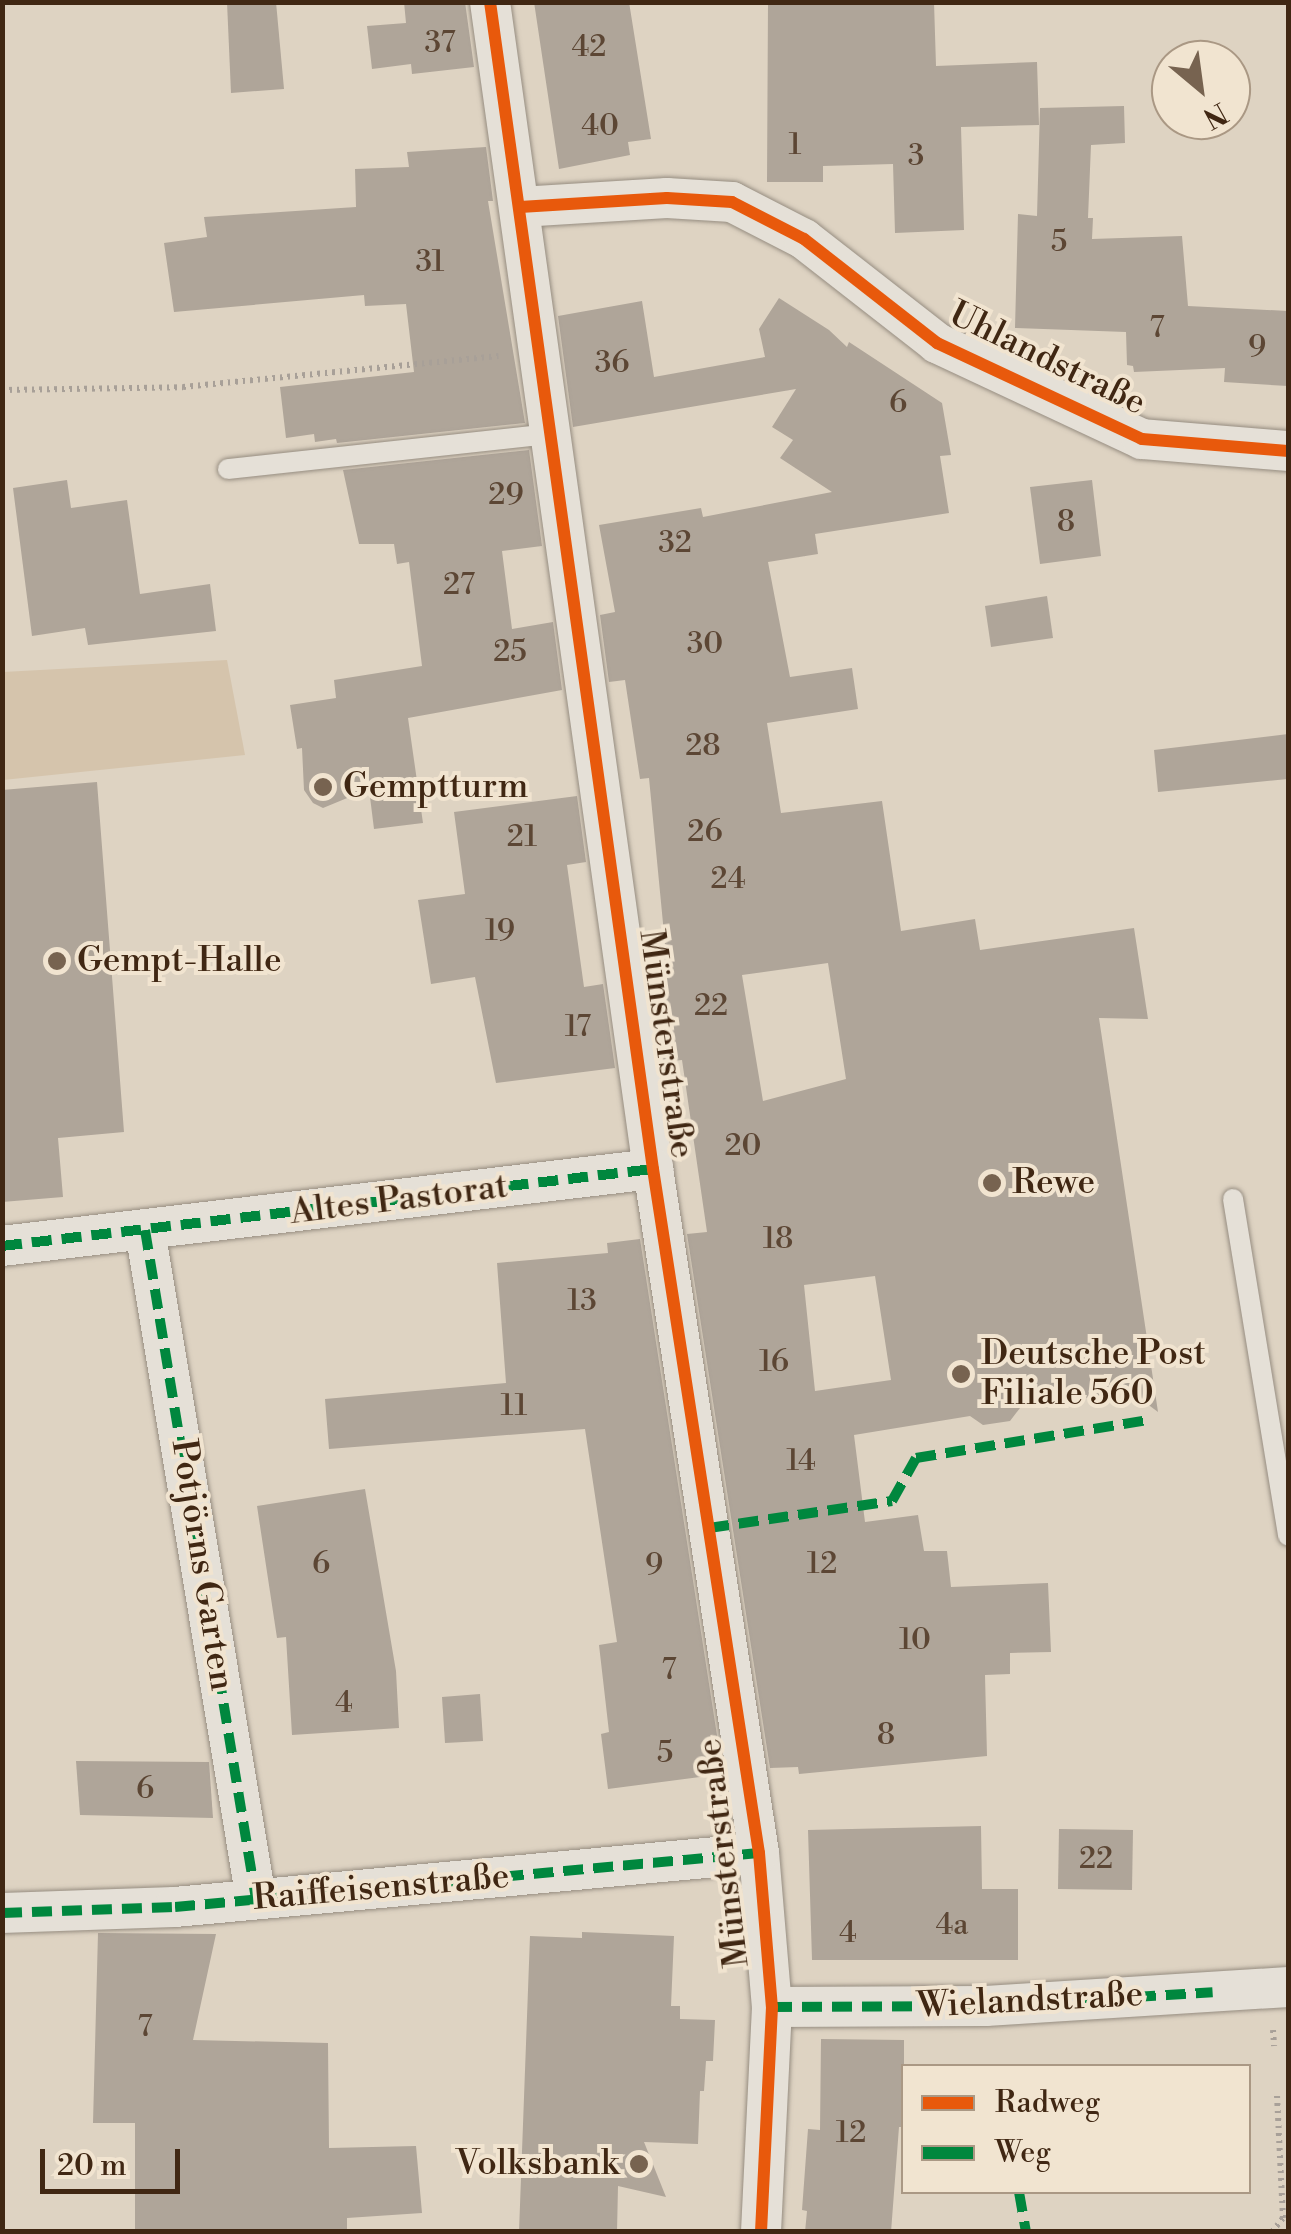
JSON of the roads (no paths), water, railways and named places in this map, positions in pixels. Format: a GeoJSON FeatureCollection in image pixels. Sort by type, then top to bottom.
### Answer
{"type":"FeatureCollection","features":[{"type":"Feature","properties":{"kind":"street","name":"Münsterstraße"},"geometry":{"type":"LineString","coordinates":[[490,2],[653,1169],[758,1854],[772,2008],[771,2095],[761,2232]]}},
{"type":"Feature","properties":{"kind":"street","name":"Uhlandstraße"},"geometry":{"type":"LineString","coordinates":[[520,206],[666,198],[732,202],[804,238],[937,343],[1142,439],[1288,451]]}},
{"type":"Feature","properties":{"kind":"street","name":"Altes Pastorat"},"geometry":{"type":"LineString","coordinates":[[2,1246],[653,1169]]}},
{"type":"Feature","properties":{"kind":"street","name":"Potjörns Garten"},"geometry":{"type":"LineString","coordinates":[[145,1230],[256,1899]]}},
{"type":"Feature","properties":{"kind":"street","name":"Raiffeisenstraße"},"geometry":{"type":"LineString","coordinates":[[2,1913],[256,1899],[758,1854]]}},
{"type":"Feature","properties":{"kind":"street","name":"Wielandstraße"},"geometry":{"type":"LineString","coordinates":[[772,2008],[986,2006],[1288,1987]]}},
{"type":"Feature","properties":{"kind":"lane"},"geometry":{"type":"LineString","coordinates":[[228,469],[550,434]]}},
{"type":"Feature","properties":{"kind":"lane"},"geometry":{"type":"LineString","coordinates":[[1233,1199],[1288,1536]]}},
{"type":"Feature","properties":{"kind":"place","name":"Gemptturm"},"geometry":{"type":"Point","coordinates":[323,787]}},
{"type":"Feature","properties":{"kind":"place","name":"Gempt-Halle"},"geometry":{"type":"Point","coordinates":[57,961]}},
{"type":"Feature","properties":{"kind":"place","name":"Rewe"},"geometry":{"type":"Point","coordinates":[992,1183]}},
{"type":"Feature","properties":{"kind":"place","name":"Deutsche Post Filiale 560"},"geometry":{"type":"Point","coordinates":[961,1374]}},
{"type":"Feature","properties":{"kind":"place","name":"Volksbank"},"geometry":{"type":"Point","coordinates":[639,2164]}}]}
